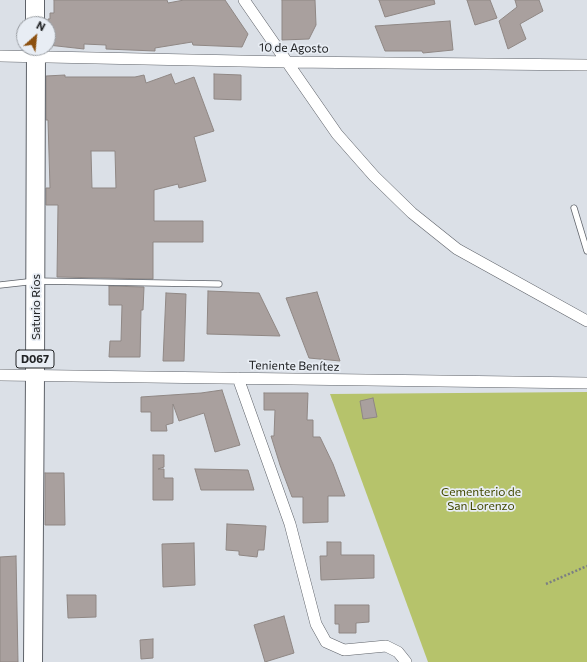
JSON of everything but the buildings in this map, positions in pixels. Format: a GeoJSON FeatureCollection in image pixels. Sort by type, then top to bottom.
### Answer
{"type":"FeatureCollection","features":[{"type":"Feature","properties":{"kind":"main road"},"geometry":{"type":"LineString","coordinates":[[35,0],[35,16]]}},
{"type":"Feature","properties":{"kind":"main road","name":"Saturio Ríos"},"geometry":{"type":"LineString","coordinates":[[33,662],[36,56]]}},
{"type":"Feature","properties":{"kind":"street"},"geometry":{"type":"LineString","coordinates":[[244,0],[337,134],[374,176],[412,213],[457,249],[587,321]]}},
{"type":"Feature","properties":{"kind":"street","name":"10 de Agosto"},"geometry":{"type":"LineString","coordinates":[[56,53],[288,62],[587,65]]}},
{"type":"Feature","properties":{"kind":"street","name":"10 de Agosto"},"geometry":{"type":"LineString","coordinates":[[0,56],[16,54]]}},
{"type":"Feature","properties":{"kind":"street","name":"Teniente Benítez"},"geometry":{"type":"LineString","coordinates":[[0,375],[587,383]]}},
{"type":"Feature","properties":{"kind":"street"},"geometry":{"type":"LineString","coordinates":[[238,378],[290,524],[316,624],[326,642],[344,650],[386,646],[398,652],[406,662]]}},
{"type":"Feature","properties":{"kind":"lane"},"geometry":{"type":"LineString","coordinates":[[574,208],[587,251]]}},
{"type":"Feature","properties":{"kind":"lane"},"geometry":{"type":"LineString","coordinates":[[0,285],[36,281],[219,284]]}},
{"type":"Feature","properties":{"kind":"path"},"geometry":{"type":"LineString","coordinates":[[546,584],[587,566]]}},
{"type":"Feature","properties":{"kind":"green space","name":"Cementerio de San Lorenzo"},"geometry":{"type":"Polygon","coordinates":[[[587,392],[587,662],[428,662],[330,394],[587,392]]]}}]}
